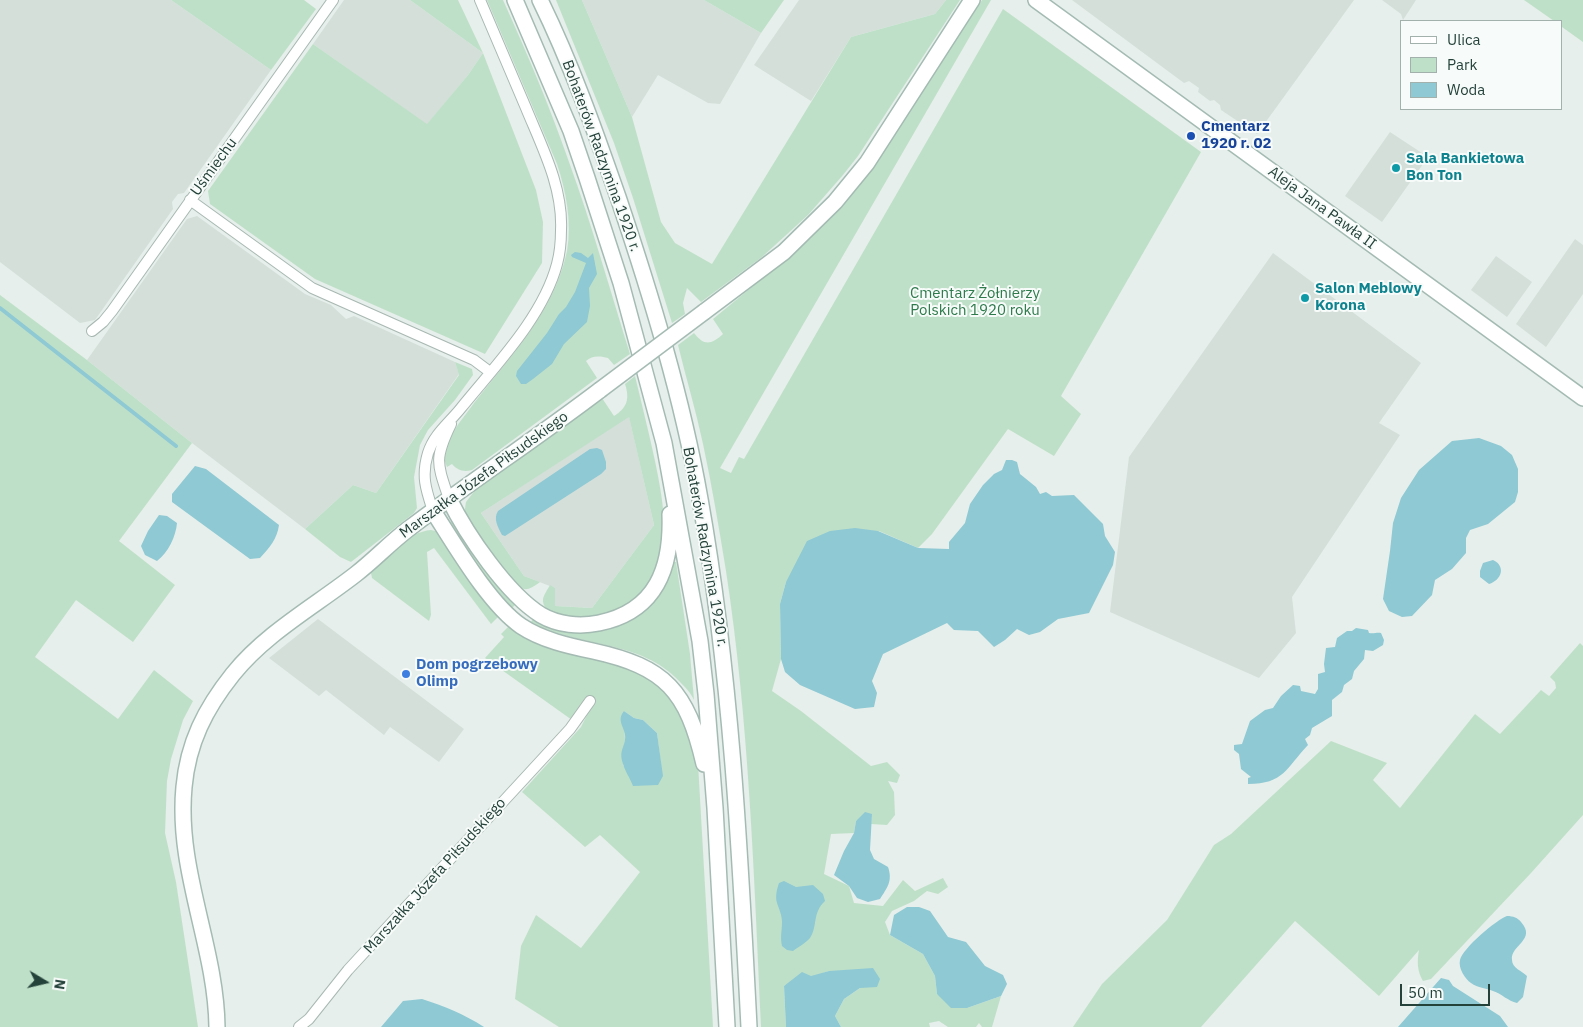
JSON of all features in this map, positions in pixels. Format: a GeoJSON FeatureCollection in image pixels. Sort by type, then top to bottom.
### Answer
{"type":"FeatureCollection","features":[{"type":"Feature","properties":{"kind":"main road","name":"Bohaterów Radzymina 1920 r."},"geometry":{"type":"LineString","coordinates":[[540,0],[602,151],[629,231],[659,329],[700,498],[720,626],[729,704],[749,1027]]}},
{"type":"Feature","properties":{"kind":"main road","name":"Marszałka Józefa Piłsudskiego"},"geometry":{"type":"LineString","coordinates":[[217,1027],[217,1005],[192,890],[182,826],[184,787],[189,751],[199,725],[213,701],[234,673],[255,650],[357,573],[406,531],[600,390],[784,252],[835,202],[867,163],[972,0]]}},
{"type":"Feature","properties":{"kind":"main road","name":"Aleja Jana Pawła II"},"geometry":{"type":"LineString","coordinates":[[1036,0],[1583,398]]}},
{"type":"Feature","properties":{"kind":"main road","name":"Bohaterów Radzymina 1920 r."},"geometry":{"type":"LineString","coordinates":[[516,3],[571,131],[587,178],[621,284],[664,443],[700,641],[715,808],[727,1027]]}},
{"type":"Feature","properties":{"kind":"main road"},"geometry":{"type":"LineString","coordinates":[[449,500],[459,519],[490,562],[513,592],[530,607],[559,623],[589,625],[614,620],[633,611],[649,596],[666,564],[670,549],[671,526],[670,493],[664,443]]}},
{"type":"Feature","properties":{"kind":"main road"},"geometry":{"type":"LineString","coordinates":[[433,511],[499,606],[521,626],[545,638],[570,646],[626,659],[643,666],[671,687],[684,704],[700,746],[715,808]]}},
{"type":"Feature","properties":{"kind":"street","name":"Uśmiechu"},"geometry":{"type":"LineString","coordinates":[[92,331],[112,311],[333,0]]}},
{"type":"Feature","properties":{"kind":"street"},"geometry":{"type":"LineString","coordinates":[[433,511],[424,485],[426,462],[435,437],[455,416],[520,333],[544,297],[558,264],[561,206],[554,175],[480,0]]}},
{"type":"Feature","properties":{"kind":"street"},"geometry":{"type":"LineString","coordinates":[[190,200],[312,288],[474,360],[490,372]]}},
{"type":"Feature","properties":{"kind":"street"},"geometry":{"type":"LineString","coordinates":[[449,500],[441,476],[439,454],[441,444],[455,416]]}},
{"type":"Feature","properties":{"kind":"street","name":"Marszałka Józefa Piłsudskiego"},"geometry":{"type":"LineString","coordinates":[[299,1027],[309,1019],[348,970],[570,729],[590,701]]}},
{"type":"Feature","properties":{"kind":"shaded area"},"geometry":{"type":"Polygon","coordinates":[[[0,0],[171,0],[271,70],[184,193],[178,194],[172,202],[173,209],[95,320],[80,323],[0,262],[0,0]]]}},
{"type":"Feature","properties":{"kind":"shaded area"},"geometry":{"type":"Polygon","coordinates":[[[344,0],[410,0],[483,53],[468,75],[427,125],[313,44],[344,0]]]}},
{"type":"Feature","properties":{"kind":"shaded area"},"geometry":{"type":"Polygon","coordinates":[[[582,0],[704,0],[761,33],[720,104],[708,103],[658,75],[632,117],[582,0]]]}},
{"type":"Feature","properties":{"kind":"shaded area"},"geometry":{"type":"Polygon","coordinates":[[[799,0],[946,0],[935,14],[851,37],[811,101],[754,65],[799,0]]]}},
{"type":"Feature","properties":{"kind":"shaded area"},"geometry":{"type":"Polygon","coordinates":[[[1072,0],[1354,0],[1257,134],[1221,110],[1220,105],[1214,100],[1210,101],[1198,92],[1199,88],[1189,81],[1184,83],[1072,0]]]}},
{"type":"Feature","properties":{"kind":"shaded area"},"geometry":{"type":"Polygon","coordinates":[[[1382,0],[1416,0],[1403,20],[1401,14],[1382,0]]]}},
{"type":"Feature","properties":{"kind":"shaded area"},"geometry":{"type":"Polygon","coordinates":[[[1390,132],[1428,157],[1382,222],[1345,196],[1390,132]]]}},
{"type":"Feature","properties":{"kind":"shaded area"},"geometry":{"type":"Polygon","coordinates":[[[197,216],[305,294],[331,305],[346,319],[354,316],[455,362],[459,374],[376,493],[353,485],[305,529],[87,360],[187,219],[197,216]]]}},
{"type":"Feature","properties":{"kind":"shaded area"},"geometry":{"type":"Polygon","coordinates":[[[1575,239],[1583,245],[1583,294],[1546,347],[1516,324],[1575,239]]]}},
{"type":"Feature","properties":{"kind":"shaded area"},"geometry":{"type":"Polygon","coordinates":[[[1273,253],[1421,363],[1379,423],[1400,435],[1292,597],[1296,633],[1259,678],[1110,612],[1129,457],[1273,253]]]}},
{"type":"Feature","properties":{"kind":"shaded area"},"geometry":{"type":"Polygon","coordinates":[[[1496,256],[1532,282],[1507,317],[1471,290],[1496,256]]]}},
{"type":"Feature","properties":{"kind":"shaded area"},"geometry":{"type":"Polygon","coordinates":[[[629,416],[654,525],[592,608],[555,606],[555,588],[524,576],[481,513],[629,416]]]}},
{"type":"Feature","properties":{"kind":"shaded area"},"geometry":{"type":"Polygon","coordinates":[[[318,619],[464,729],[439,762],[390,727],[384,735],[326,690],[319,696],[269,658],[318,619]]]}},
{"type":"Feature","properties":{"kind":"green space"},"geometry":{"type":"Polygon","coordinates":[[[171,0],[304,0],[316,9],[271,70],[171,0]]]}},
{"type":"Feature","properties":{"kind":"green space"},"geometry":{"type":"Polygon","coordinates":[[[410,0],[458,0],[483,53],[410,0]]]}},
{"type":"Feature","properties":{"kind":"green space"},"geometry":{"type":"Polygon","coordinates":[[[487,0],[503,0],[546,101],[562,141],[585,210],[630,354],[614,365],[605,357],[588,359],[586,361],[597,378],[472,470],[464,471],[459,470],[452,464],[447,467],[444,454],[449,439],[461,420],[522,343],[550,298],[559,278],[567,251],[569,229],[563,185],[557,164],[487,0]]]}},
{"type":"Feature","properties":{"kind":"green space"},"geometry":{"type":"Polygon","coordinates":[[[556,0],[582,0],[632,117],[661,222],[675,243],[712,264],[851,37],[935,14],[946,0],[960,0],[858,156],[808,215],[762,257],[701,302],[687,288],[683,303],[685,314],[672,323],[614,143],[556,0]]]}},
{"type":"Feature","properties":{"kind":"green space"},"geometry":{"type":"Polygon","coordinates":[[[704,0],[784,0],[761,33],[704,0]]]}},
{"type":"Feature","properties":{"kind":"green space","name":"Cmentarz Żołnierzy Polskich 1920 roku"},"geometry":{"type":"Polygon","coordinates":[[[982,0],[991,0],[720,468],[731,473],[739,457],[744,459],[1003,9],[1201,152],[1061,396],[1081,414],[1054,456],[1008,429],[932,534],[918,548],[879,531],[786,582],[780,604],[781,659],[772,691],[801,711],[871,766],[887,762],[900,775],[897,783],[888,781],[894,792],[895,815],[887,825],[871,824],[872,814],[856,821],[854,833],[831,834],[824,874],[849,886],[854,903],[883,906],[903,880],[915,891],[943,878],[948,887],[938,894],[927,891],[914,901],[892,911],[885,922],[890,935],[923,954],[935,976],[937,994],[967,1008],[1001,996],[992,1027],[982,1027],[979,1023],[976,1027],[948,1027],[939,1021],[929,1023],[930,1027],[841,1027],[835,1016],[844,999],[860,988],[829,971],[784,986],[786,1027],[761,1027],[750,798],[734,627],[709,476],[678,345],[694,333],[704,342],[711,342],[723,334],[713,319],[810,239],[856,188],[982,0]]]}},
{"type":"Feature","properties":{"kind":"green space"},"geometry":{"type":"Polygon","coordinates":[[[1524,0],[1583,0],[1583,42],[1563,28],[1563,20],[1553,20],[1524,0]]]}},
{"type":"Feature","properties":{"kind":"green space"},"geometry":{"type":"Polygon","coordinates":[[[313,44],[427,124],[468,75],[483,53],[536,190],[543,222],[542,263],[485,354],[315,279],[210,204],[208,191],[313,44]]]}},
{"type":"Feature","properties":{"kind":"green space"},"geometry":{"type":"Polygon","coordinates":[[[0,295],[87,360],[192,443],[119,541],[175,585],[133,642],[76,600],[35,657],[118,719],[154,670],[193,701],[183,720],[171,759],[167,781],[165,833],[176,882],[198,1027],[0,1027],[0,295]]]}},
{"type":"Feature","properties":{"kind":"green space"},"geometry":{"type":"Polygon","coordinates":[[[455,362],[472,369],[473,375],[455,400],[428,430],[420,445],[414,477],[417,508],[414,513],[351,562],[340,557],[305,529],[353,485],[376,493],[459,375],[455,362]]]}},
{"type":"Feature","properties":{"kind":"green space"},"geometry":{"type":"Polygon","coordinates":[[[635,376],[662,499],[664,538],[661,557],[655,574],[644,590],[624,607],[588,619],[558,615],[547,609],[544,604],[543,599],[550,585],[555,588],[555,606],[592,608],[654,525],[629,417],[481,513],[524,576],[540,582],[529,589],[523,589],[512,582],[464,515],[466,502],[476,489],[602,398],[614,416],[625,406],[627,394],[625,384],[635,376]]]}},
{"type":"Feature","properties":{"kind":"green space"},"geometry":{"type":"Polygon","coordinates":[[[451,521],[455,523],[517,603],[512,608],[482,573],[454,532],[451,521]]]}},
{"type":"Feature","properties":{"kind":"green space"},"geometry":{"type":"Polygon","coordinates":[[[431,530],[439,532],[499,616],[491,624],[434,548],[427,552],[431,615],[429,621],[372,578],[370,568],[391,550],[414,535],[431,530]]]}},
{"type":"Feature","properties":{"kind":"green space"},"geometry":{"type":"Polygon","coordinates":[[[674,562],[676,562],[690,654],[694,700],[680,682],[664,668],[647,658],[628,651],[549,630],[531,622],[534,617],[586,632],[616,627],[642,612],[653,601],[670,576],[674,562]]]}},
{"type":"Feature","properties":{"kind":"green space"},"geometry":{"type":"Polygon","coordinates":[[[510,625],[631,663],[679,700],[698,763],[713,1027],[559,1027],[515,999],[521,946],[536,915],[581,948],[640,872],[600,835],[585,847],[522,792],[581,727],[594,701],[572,720],[485,658],[504,637],[501,634],[510,625]],[[624,711],[625,740],[623,765],[633,785],[661,765],[657,733],[643,720],[634,718],[624,711]]]}},
{"type":"Feature","properties":{"kind":"green space"},"geometry":{"type":"Polygon","coordinates":[[[1580,643],[1583,646],[1583,815],[1431,979],[1423,981],[1421,977],[1418,966],[1419,950],[1379,996],[1295,921],[1201,1027],[1073,1027],[1102,984],[1167,920],[1214,845],[1231,834],[1331,741],[1387,763],[1373,780],[1400,808],[1475,714],[1500,734],[1541,690],[1549,696],[1556,688],[1555,682],[1550,677],[1580,643]]]}},
{"type":"Feature","properties":{"kind":"water"},"geometry":{"type":"Polygon","coordinates":[[[575,252],[581,253],[588,258],[593,253],[597,274],[589,288],[590,306],[587,322],[564,344],[552,364],[526,384],[521,384],[516,376],[517,371],[547,333],[575,292],[586,263],[572,257],[571,255],[575,252]]]}},
{"type":"Feature","properties":{"kind":"water"},"geometry":{"type":"Polygon","coordinates":[[[1479,438],[1501,446],[1512,455],[1518,469],[1518,492],[1515,502],[1488,524],[1470,530],[1466,538],[1466,553],[1452,569],[1435,580],[1432,595],[1412,616],[1402,617],[1389,611],[1383,599],[1393,523],[1401,498],[1419,470],[1452,441],[1479,438]]]}},
{"type":"Feature","properties":{"kind":"water"},"geometry":{"type":"Polygon","coordinates":[[[597,448],[602,450],[606,462],[606,469],[601,474],[505,536],[502,535],[496,520],[498,511],[590,449],[597,448]]]}},
{"type":"Feature","properties":{"kind":"water"},"geometry":{"type":"Polygon","coordinates":[[[1006,460],[1017,462],[1020,474],[1036,487],[1040,494],[1046,492],[1052,496],[1074,495],[1103,524],[1105,536],[1115,552],[1113,565],[1089,613],[1058,619],[1040,632],[1029,635],[1017,629],[994,647],[978,631],[954,630],[947,623],[883,654],[872,681],[877,693],[874,707],[855,709],[800,685],[785,672],[781,659],[780,604],[786,582],[807,541],[830,531],[855,528],[878,531],[918,548],[949,549],[949,542],[965,523],[970,504],[983,485],[994,474],[1002,470],[1006,460]]]}},
{"type":"Feature","properties":{"kind":"water"},"geometry":{"type":"Polygon","coordinates":[[[195,466],[206,469],[279,525],[277,535],[260,558],[250,559],[172,502],[172,494],[195,466]]]}},
{"type":"Feature","properties":{"kind":"water"},"geometry":{"type":"Polygon","coordinates":[[[159,515],[167,516],[177,523],[171,544],[165,554],[157,561],[145,555],[141,546],[159,515]]]}},
{"type":"Feature","properties":{"kind":"water"},"geometry":{"type":"Polygon","coordinates":[[[1493,560],[1500,566],[1501,573],[1497,579],[1489,584],[1480,577],[1480,571],[1483,563],[1493,560]]]}},
{"type":"Feature","properties":{"kind":"water"},"geometry":{"type":"Polygon","coordinates":[[[1356,628],[1368,630],[1369,633],[1381,633],[1384,640],[1383,645],[1373,651],[1365,650],[1364,659],[1354,671],[1352,679],[1344,685],[1342,692],[1332,700],[1332,716],[1312,728],[1310,735],[1305,739],[1308,745],[1289,767],[1277,778],[1248,784],[1248,778],[1251,777],[1241,769],[1239,754],[1234,750],[1234,745],[1242,744],[1250,721],[1265,710],[1273,708],[1281,696],[1293,685],[1300,686],[1301,691],[1315,694],[1318,689],[1318,674],[1325,672],[1326,648],[1335,647],[1337,638],[1347,631],[1352,631],[1356,628]]]}},
{"type":"Feature","properties":{"kind":"water"},"geometry":{"type":"Polygon","coordinates":[[[624,711],[634,718],[643,720],[657,733],[663,776],[658,785],[633,786],[625,769],[621,754],[625,740],[621,722],[624,711]]]}},
{"type":"Feature","properties":{"kind":"water"},"geometry":{"type":"Polygon","coordinates":[[[865,812],[872,814],[870,850],[874,859],[888,867],[890,876],[880,899],[868,902],[857,898],[849,886],[834,875],[854,833],[856,821],[865,812]]]}},
{"type":"Feature","properties":{"kind":"water"},"geometry":{"type":"Polygon","coordinates":[[[784,881],[796,887],[813,885],[823,894],[825,901],[818,910],[810,938],[793,951],[787,950],[781,943],[782,919],[776,895],[779,883],[784,881]]]}},
{"type":"Feature","properties":{"kind":"water"},"geometry":{"type":"Polygon","coordinates":[[[907,907],[919,907],[930,911],[948,937],[966,942],[985,966],[1003,975],[1007,984],[1001,996],[967,1008],[951,1008],[937,994],[935,976],[923,954],[890,935],[894,915],[907,907]]]}},
{"type":"Feature","properties":{"kind":"water"},"geometry":{"type":"Polygon","coordinates":[[[1507,916],[1520,921],[1526,933],[1525,938],[1512,955],[1512,963],[1527,976],[1523,997],[1517,1003],[1496,992],[1471,983],[1462,973],[1460,966],[1462,955],[1473,942],[1495,923],[1507,916]]]}},
{"type":"Feature","properties":{"kind":"water"},"geometry":{"type":"Polygon","coordinates":[[[873,968],[880,979],[877,987],[860,988],[844,999],[835,1016],[841,1027],[786,1027],[784,986],[802,972],[811,976],[829,971],[873,968]]]}},
{"type":"Feature","properties":{"kind":"water"},"geometry":{"type":"Polygon","coordinates":[[[1441,978],[1449,980],[1453,986],[1500,1016],[1508,1027],[1398,1027],[1441,978]]]}},
{"type":"Feature","properties":{"kind":"water"},"geometry":{"type":"Polygon","coordinates":[[[422,999],[454,1011],[484,1027],[381,1027],[403,1001],[422,999]]]}},
{"type":"Feature","properties":{"kind":"waterway"},"geometry":{"type":"LineString","coordinates":[[0,308],[176,446]]}},
{"type":"Feature","properties":{"kind":"place","name":"Cmentarz 1920 r. 02"},"geometry":{"type":"Point","coordinates":[1191,136]}},
{"type":"Feature","properties":{"kind":"place","name":"Sala Bankietowa Bon Ton"},"geometry":{"type":"Point","coordinates":[1396,168]}},
{"type":"Feature","properties":{"kind":"place","name":"Salon Meblowy Korona"},"geometry":{"type":"Point","coordinates":[1305,298]}},
{"type":"Feature","properties":{"kind":"place","name":"Dom pogrzebowy Olimp"},"geometry":{"type":"Point","coordinates":[406,674]}}]}
